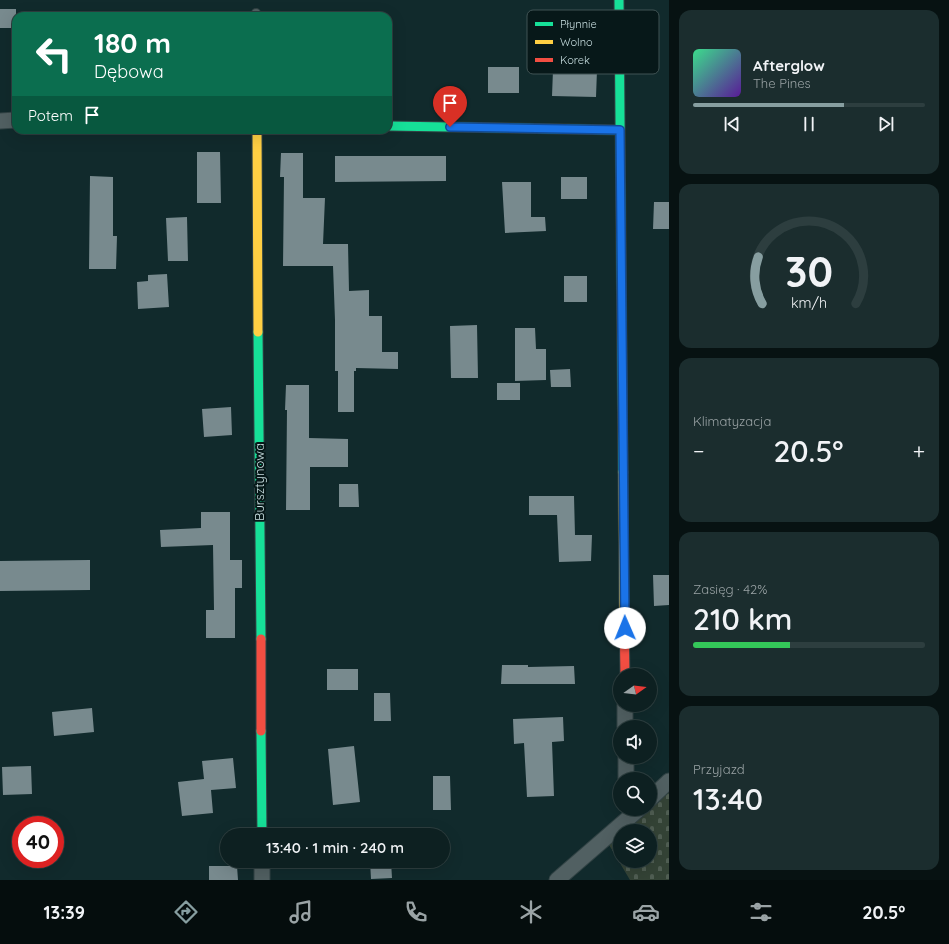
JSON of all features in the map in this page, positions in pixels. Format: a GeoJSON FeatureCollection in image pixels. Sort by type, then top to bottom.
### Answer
{"type":"FeatureCollection","features":[{"type":"Feature","properties":{"kind":"street"},"geometry":{"type":"LineString","coordinates":[[619,0],[619,10]]}},
{"type":"Feature","properties":{"kind":"street"},"geometry":{"type":"LineString","coordinates":[[620,74],[625,668]]}},
{"type":"Feature","properties":{"kind":"street"},"geometry":{"type":"LineString","coordinates":[[0,120],[12,120]]}},
{"type":"Feature","properties":{"kind":"street"},"geometry":{"type":"LineString","coordinates":[[392,126],[620,130]]}},
{"type":"Feature","properties":{"kind":"street","name":"Bursztynowa"},"geometry":{"type":"LineString","coordinates":[[256,134],[262,828]]}},
{"type":"Feature","properties":{"kind":"street"},"geometry":{"type":"LineString","coordinates":[[657,792],[669,781]]}},
{"type":"Feature","properties":{"kind":"street"},"geometry":{"type":"LineString","coordinates":[[557,880],[631,816]]}},
{"type":"Feature","properties":{"kind":"street"},"geometry":{"type":"LineString","coordinates":[[262,868],[262,880]]}},
{"type":"Feature","properties":{"kind":"green space"},"geometry":{"type":"Polygon","coordinates":[[[669,783],[669,880],[630,880],[623,868],[657,868],[657,824],[621,824],[631,816],[657,816],[657,794],[669,783]]]}},
{"type":"Feature","properties":{"kind":"green space"},"geometry":{"type":"Polygon","coordinates":[[[613,831],[613,851],[605,838],[613,831]]]}},
{"type":"Feature","properties":{"kind":"building"},"geometry":{"type":"Polygon","coordinates":[[[0,9],[16,9],[16,12],[12,12],[12,28],[0,28],[0,9]]]}},
{"type":"Feature","properties":{"kind":"building"},"geometry":{"type":"Polygon","coordinates":[[[488,67],[519,67],[519,93],[488,93],[488,67]]]}},
{"type":"Feature","properties":{"kind":"building"},"geometry":{"type":"Polygon","coordinates":[[[553,74],[597,74],[596,97],[552,96],[553,74]]]}},
{"type":"Feature","properties":{"kind":"building"},"geometry":{"type":"Polygon","coordinates":[[[197,152],[220,152],[221,203],[197,203],[197,152]]]}},
{"type":"Feature","properties":{"kind":"building"},"geometry":{"type":"Polygon","coordinates":[[[281,153],[303,153],[303,198],[325,198],[323,244],[348,244],[349,291],[369,290],[369,316],[382,316],[382,352],[398,352],[398,369],[356,368],[356,371],[354,371],[354,412],[338,412],[338,371],[335,371],[333,266],[283,266],[284,177],[280,177],[281,153]]]}},
{"type":"Feature","properties":{"kind":"building"},"geometry":{"type":"Polygon","coordinates":[[[335,156],[446,156],[446,181],[335,182],[335,156]]]}},
{"type":"Feature","properties":{"kind":"building"},"geometry":{"type":"Polygon","coordinates":[[[90,176],[113,177],[113,236],[117,236],[116,269],[89,269],[90,176]]]}},
{"type":"Feature","properties":{"kind":"building"},"geometry":{"type":"Polygon","coordinates":[[[561,177],[587,177],[587,199],[561,199],[561,177]]]}},
{"type":"Feature","properties":{"kind":"building"},"geometry":{"type":"Polygon","coordinates":[[[502,182],[531,182],[531,217],[545,217],[546,231],[505,233],[502,182]]]}},
{"type":"Feature","properties":{"kind":"building"},"geometry":{"type":"Polygon","coordinates":[[[654,202],[669,202],[669,229],[653,229],[654,202]]]}},
{"type":"Feature","properties":{"kind":"building"},"geometry":{"type":"Polygon","coordinates":[[[187,217],[188,261],[168,261],[166,218],[187,217]]]}},
{"type":"Feature","properties":{"kind":"building"},"geometry":{"type":"Polygon","coordinates":[[[167,274],[169,307],[138,309],[137,282],[148,281],[148,275],[167,274]]]}},
{"type":"Feature","properties":{"kind":"building"},"geometry":{"type":"Polygon","coordinates":[[[564,276],[587,276],[587,302],[564,302],[564,276]]]}},
{"type":"Feature","properties":{"kind":"building"},"geometry":{"type":"Polygon","coordinates":[[[477,325],[478,378],[451,378],[450,326],[477,325]]]}},
{"type":"Feature","properties":{"kind":"building"},"geometry":{"type":"Polygon","coordinates":[[[515,328],[535,328],[536,349],[546,349],[546,380],[515,381],[515,328]]]}},
{"type":"Feature","properties":{"kind":"building"},"geometry":{"type":"Polygon","coordinates":[[[570,369],[571,387],[551,387],[550,370],[570,369]]]}},
{"type":"Feature","properties":{"kind":"building"},"geometry":{"type":"Polygon","coordinates":[[[497,383],[520,383],[520,400],[497,400],[497,383]]]}},
{"type":"Feature","properties":{"kind":"building"},"geometry":{"type":"Polygon","coordinates":[[[286,385],[309,385],[309,438],[348,439],[348,467],[310,467],[310,510],[286,510],[286,385]]]}},
{"type":"Feature","properties":{"kind":"building"},"geometry":{"type":"Polygon","coordinates":[[[231,407],[232,435],[204,437],[202,409],[231,407]]]}},
{"type":"Feature","properties":{"kind":"building"},"geometry":{"type":"Polygon","coordinates":[[[339,484],[358,484],[359,507],[339,507],[339,484]]]}},
{"type":"Feature","properties":{"kind":"building"},"geometry":{"type":"Polygon","coordinates":[[[529,496],[574,496],[575,535],[592,535],[591,561],[559,562],[557,515],[529,515],[529,496]]]}},
{"type":"Feature","properties":{"kind":"building"},"geometry":{"type":"Polygon","coordinates":[[[201,512],[230,512],[230,560],[242,560],[242,588],[235,588],[235,638],[206,638],[206,610],[214,610],[213,545],[161,547],[160,530],[201,528],[201,512]]]}},
{"type":"Feature","properties":{"kind":"building"},"geometry":{"type":"Polygon","coordinates":[[[90,560],[90,590],[0,591],[0,561],[90,560]]]}},
{"type":"Feature","properties":{"kind":"building"},"geometry":{"type":"Polygon","coordinates":[[[653,575],[669,575],[669,605],[654,606],[653,575]]]}},
{"type":"Feature","properties":{"kind":"building"},"geometry":{"type":"Polygon","coordinates":[[[502,665],[528,665],[528,667],[574,666],[575,684],[501,684],[502,665]]]}},
{"type":"Feature","properties":{"kind":"building"},"geometry":{"type":"Polygon","coordinates":[[[327,669],[358,669],[358,690],[327,690],[327,669]]]}},
{"type":"Feature","properties":{"kind":"building"},"geometry":{"type":"Polygon","coordinates":[[[374,693],[390,693],[391,721],[374,721],[374,693]]]}},
{"type":"Feature","properties":{"kind":"building"},"geometry":{"type":"Polygon","coordinates":[[[92,708],[94,732],[54,736],[52,712],[92,708]]]}},
{"type":"Feature","properties":{"kind":"building"},"geometry":{"type":"Polygon","coordinates":[[[563,717],[564,741],[552,742],[554,796],[527,797],[524,743],[514,744],[513,719],[563,717]]]}},
{"type":"Feature","properties":{"kind":"building"},"geometry":{"type":"Polygon","coordinates":[[[354,746],[360,802],[333,805],[328,749],[354,746]]]}},
{"type":"Feature","properties":{"kind":"building"},"geometry":{"type":"Polygon","coordinates":[[[233,758],[236,788],[211,790],[213,813],[182,816],[178,782],[204,779],[202,761],[233,758]]]}},
{"type":"Feature","properties":{"kind":"building"},"geometry":{"type":"Polygon","coordinates":[[[31,766],[32,794],[3,795],[2,767],[31,766]]]}},
{"type":"Feature","properties":{"kind":"building"},"geometry":{"type":"Polygon","coordinates":[[[433,776],[450,776],[451,810],[433,810],[433,776]]]}},
{"type":"Feature","properties":{"kind":"building"},"geometry":{"type":"Polygon","coordinates":[[[209,866],[220,866],[220,868],[237,868],[238,880],[209,880],[209,866]]]}},
{"type":"Feature","properties":{"kind":"building"},"geometry":{"type":"Polygon","coordinates":[[[370,868],[391,868],[392,878],[371,879],[370,868]]]}},
{"type":"Feature","properties":{"kind":"traffic: fast"},"geometry":{"type":"LineString","coordinates":[[619,0],[619,10]]}},
{"type":"Feature","properties":{"kind":"traffic: fast"},"geometry":{"type":"LineString","coordinates":[[620,74],[623,472]]}},
{"type":"Feature","properties":{"kind":"traffic: fast"},"geometry":{"type":"LineString","coordinates":[[392,126],[620,130]]}},
{"type":"Feature","properties":{"kind":"traffic: fast"},"geometry":{"type":"LineString","coordinates":[[258,332],[261,639]]}},
{"type":"Feature","properties":{"kind":"traffic: fast"},"geometry":{"type":"LineString","coordinates":[[261,731],[262,828]]}},
{"type":"Feature","properties":{"kind":"traffic: slow"},"geometry":{"type":"LineString","coordinates":[[257,134],[258,332]]}},
{"type":"Feature","properties":{"kind":"traffic: slow"},"geometry":{"type":"LineString","coordinates":[[623,472],[624,614]]}},
{"type":"Feature","properties":{"kind":"traffic: jam"},"geometry":{"type":"LineString","coordinates":[[624,614],[625,668]]}},
{"type":"Feature","properties":{"kind":"traffic: jam"},"geometry":{"type":"LineString","coordinates":[[261,639],[261,731]]}},
{"type":"Feature","properties":{"kind":"route"},"geometry":{"type":"LineString","coordinates":[[450,127],[620,130],[625,628]]}}]}
